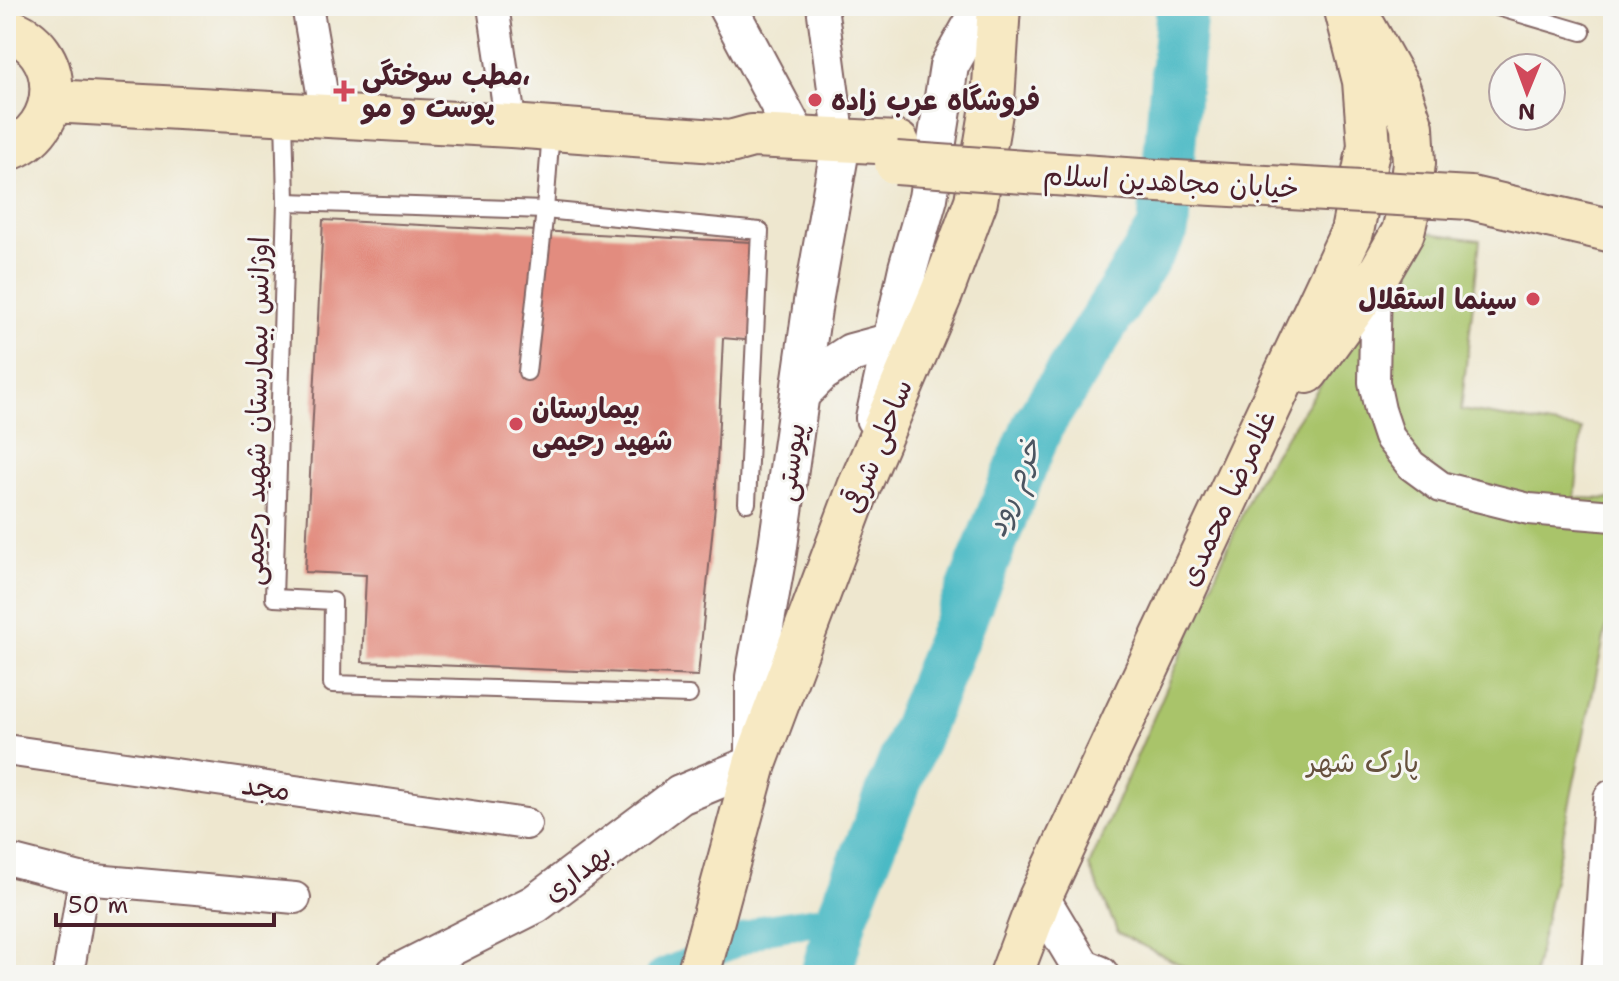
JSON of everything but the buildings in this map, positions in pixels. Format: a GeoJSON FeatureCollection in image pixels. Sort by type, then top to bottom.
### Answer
{"type":"FeatureCollection","features":[{"type":"Feature","properties":{"kind":"main road","name":"ساحلی شرقی"},"geometry":{"type":"LineString","coordinates":[[698,975],[755,764],[859,487],[943,290],[976,201],[993,101],[999,6]]}},
{"type":"Feature","properties":{"kind":"main road","name":"غلامرضا محمدی"},"geometry":{"type":"LineString","coordinates":[[1011,975],[1040,898],[1352,232],[1369,146],[1364,81],[1345,6]]}},
{"type":"Feature","properties":{"kind":"main road"},"geometry":{"type":"LineString","coordinates":[[1250,451],[1376,277],[1403,232],[1414,163],[1412,127],[1399,89],[1354,6]]}},
{"type":"Feature","properties":{"kind":"main road"},"geometry":{"type":"LineString","coordinates":[[6,29],[33,44],[45,60],[52,80],[51,101],[45,119],[33,135],[17,147],[6,150]]}},
{"type":"Feature","properties":{"kind":"main road","name":"خیابان مجاهدین اسلام"},"geometry":{"type":"LineString","coordinates":[[51,101],[326,115],[730,142],[752,136],[798,139],[839,150]]}},
{"type":"Feature","properties":{"kind":"main road","name":"خیابان مجاهدین اسلام"},"geometry":{"type":"LineString","coordinates":[[730,142],[750,156],[839,150],[897,153],[1471,189],[1613,207]]}},
{"type":"Feature","properties":{"kind":"main road","name":"خیابان مجاهدین اسلام"},"geometry":{"type":"LineString","coordinates":[[1471,189],[1613,231]]}},
{"type":"Feature","properties":{"kind":"street"},"geometry":{"type":"LineString","coordinates":[[307,6],[326,115]]}},
{"type":"Feature","properties":{"kind":"street"},"geometry":{"type":"LineString","coordinates":[[493,6],[531,128]]}},
{"type":"Feature","properties":{"kind":"street"},"geometry":{"type":"LineString","coordinates":[[727,6],[798,139]]}},
{"type":"Feature","properties":{"kind":"street"},"geometry":{"type":"LineString","coordinates":[[822,6],[839,150]]}},
{"type":"Feature","properties":{"kind":"street"},"geometry":{"type":"LineString","coordinates":[[859,487],[908,268],[928,198],[949,66],[983,6]]}},
{"type":"Feature","properties":{"kind":"street","name":"پیوستی"},"geometry":{"type":"LineString","coordinates":[[755,764],[755,677],[839,150]]}},
{"type":"Feature","properties":{"kind":"street"},"geometry":{"type":"LineString","coordinates":[[1376,277],[1374,382],[1389,437],[1411,465],[1441,487],[1529,509],[1613,516]]}},
{"type":"Feature","properties":{"kind":"street"},"geometry":{"type":"LineString","coordinates":[[813,302],[835,341],[851,353]]}},
{"type":"Feature","properties":{"kind":"street"},"geometry":{"type":"LineString","coordinates":[[800,394],[822,372],[851,353],[892,342]]}},
{"type":"Feature","properties":{"kind":"street","name":"مجد"},"geometry":{"type":"LineString","coordinates":[[6,750],[526,824]]}},
{"type":"Feature","properties":{"kind":"street","name":"بهداری"},"geometry":{"type":"LineString","coordinates":[[395,975],[535,904],[680,795],[755,764]]}},
{"type":"Feature","properties":{"kind":"street"},"geometry":{"type":"LineString","coordinates":[[1601,975],[1613,799]]}},
{"type":"Feature","properties":{"kind":"street"},"geometry":{"type":"LineString","coordinates":[[6,859],[84,879],[295,898]]}},
{"type":"Feature","properties":{"kind":"street"},"geometry":{"type":"LineString","coordinates":[[68,975],[84,879]]}},
{"type":"Feature","properties":{"kind":"street"},"geometry":{"type":"LineString","coordinates":[[1040,898],[1083,973]]}},
{"type":"Feature","properties":{"kind":"lane"},"geometry":{"type":"LineString","coordinates":[[1494,6],[1582,32]]}},
{"type":"Feature","properties":{"kind":"lane","name":"اوژانس بیمارستان شهید رحیمی"},"geometry":{"type":"LineString","coordinates":[[284,113],[286,202],[274,598],[333,601],[332,684],[689,695]]}},
{"type":"Feature","properties":{"kind":"lane"},"geometry":{"type":"LineString","coordinates":[[527,372],[545,210],[531,128]]}},
{"type":"Feature","properties":{"kind":"lane"},"geometry":{"type":"LineString","coordinates":[[286,202],[545,210],[760,231],[747,503]]}},
{"type":"Feature","properties":{"kind":"green space","name":"پارک شهر"},"geometry":{"type":"Polygon","coordinates":[[[1422,232],[1480,240],[1461,410],[1582,430],[1575,498],[1613,499],[1613,595],[1534,975],[1260,975],[1193,971],[1118,933],[1089,866],[1257,480],[1422,232]]]}},
{"type":"Feature","properties":{"kind":"waterway","name":"خرم رود"},"geometry":{"type":"LineString","coordinates":[[826,975],[842,917],[1038,425],[1163,229],[1182,6]]}},
{"type":"Feature","properties":{"kind":"waterway"},"geometry":{"type":"LineString","coordinates":[[660,975],[766,929],[842,917]]}},
{"type":"Feature","properties":{"kind":"place","name":"مطب سوختگی، پوست و مو"},"geometry":{"type":"Point","coordinates":[344,91]}},
{"type":"Feature","properties":{"kind":"place","name":"فروشگاه عرب زاده"},"geometry":{"type":"Point","coordinates":[815,100]}},
{"type":"Feature","properties":{"kind":"place","name":"سینما استقلال"},"geometry":{"type":"Point","coordinates":[1533,299]}},
{"type":"Feature","properties":{"kind":"place","name":"بیمارستان شهید رحیمی"},"geometry":{"type":"Point","coordinates":[516,424]}}]}
